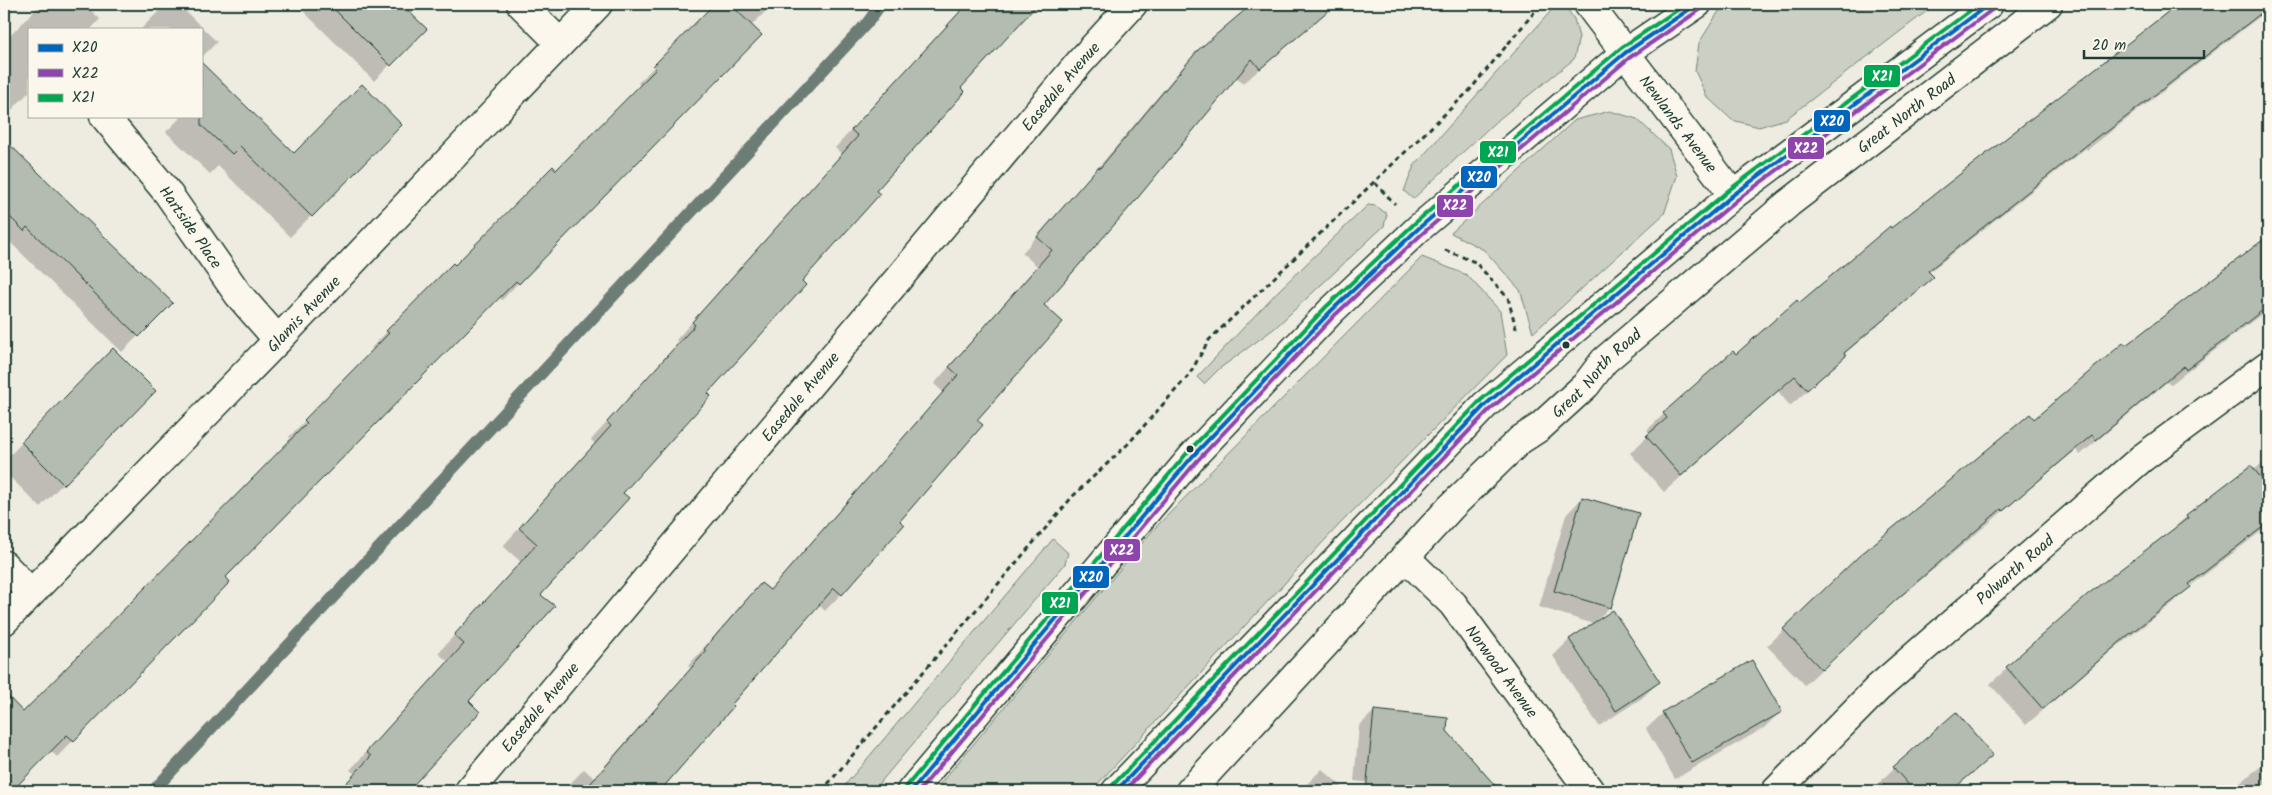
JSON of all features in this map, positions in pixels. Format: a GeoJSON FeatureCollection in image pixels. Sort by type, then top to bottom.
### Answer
{"type":"FeatureCollection","features":[{"type":"Feature","properties":{"kind":"street"},"geometry":{"type":"LineString","coordinates":[[521,4],[560,42]]}},
{"type":"Feature","properties":{"kind":"street","name":"Glamis Avenue"},"geometry":{"type":"LineString","coordinates":[[4,621],[278,340],[598,4]]}},
{"type":"Feature","properties":{"kind":"street","name":"Easedale Avenue"},"geometry":{"type":"LineString","coordinates":[[469,791],[1074,70],[1133,4]]}},
{"type":"Feature","properties":{"kind":"street","name":"Newlands Avenue"},"geometry":{"type":"LineString","coordinates":[[1588,4],[1733,194]]}},
{"type":"Feature","properties":{"kind":"street"},"geometry":{"type":"LineString","coordinates":[[910,791],[1192,457],[1331,311],[1419,228],[1625,53],[1697,4]]}},
{"type":"Feature","properties":{"kind":"street"},"geometry":{"type":"LineString","coordinates":[[1116,791],[1485,405],[1733,194],[1988,4]]}},
{"type":"Feature","properties":{"kind":"street","name":"Great North Road"},"geometry":{"type":"LineString","coordinates":[[1190,791],[1451,508],[1520,440],[1540,427],[1586,385],[1611,354],[1789,203],[2048,4]]}},
{"type":"Feature","properties":{"kind":"street","name":"Hartside Place"},"geometry":{"type":"LineString","coordinates":[[106,118],[167,192],[238,294],[278,340]]}},
{"type":"Feature","properties":{"kind":"street","name":"Polwarth Road"},"geometry":{"type":"LineString","coordinates":[[1776,791],[1878,688],[2128,470],[2268,365]]}},
{"type":"Feature","properties":{"kind":"street","name":"Norwood Avenue"},"geometry":{"type":"LineString","coordinates":[[1406,558],[1454,604],[1590,791]]}},
{"type":"Feature","properties":{"kind":"street"},"geometry":{"type":"LineString","coordinates":[[4,565],[30,593]]}},
{"type":"Feature","properties":{"kind":"path"},"geometry":{"type":"LineString","coordinates":[[822,791],[1074,496],[1128,444],[1189,375],[1209,340],[1469,91],[1541,4]]}},
{"type":"Feature","properties":{"kind":"path"},"geometry":{"type":"LineString","coordinates":[[1375,183],[1439,248],[1475,262],[1508,298],[1518,334],[1540,359]]}},
{"type":"Feature","properties":{"kind":"shaded area"},"geometry":{"type":"Polygon","coordinates":[[[1557,4],[1564,4],[1574,19],[1579,37],[1574,59],[1493,124],[1413,199],[1404,191],[1414,166],[1557,4]]]}},
{"type":"Feature","properties":{"kind":"shaded area"},"geometry":{"type":"Polygon","coordinates":[[[1730,4],[1936,4],[1786,119],[1759,127],[1732,120],[1707,97],[1695,71],[1699,43],[1719,11],[1730,4]]]}},
{"type":"Feature","properties":{"kind":"shaded area"},"geometry":{"type":"Polygon","coordinates":[[[1610,111],[1637,119],[1669,149],[1677,176],[1664,214],[1533,333],[1520,290],[1484,250],[1451,233],[1575,120],[1610,111]]]}},
{"type":"Feature","properties":{"kind":"shaded area"},"geometry":{"type":"Polygon","coordinates":[[[1368,205],[1376,206],[1387,214],[1384,226],[1275,328],[1219,369],[1204,384],[1197,377],[1279,290],[1368,205]]]}},
{"type":"Feature","properties":{"kind":"shaded area"},"geometry":{"type":"Polygon","coordinates":[[[1422,257],[1467,275],[1500,311],[1507,355],[1339,525],[1091,791],[934,791],[1153,530],[1422,257]]]}},
{"type":"Feature","properties":{"kind":"shaded area"},"geometry":{"type":"Polygon","coordinates":[[[1053,539],[1068,553],[1065,564],[873,791],[840,791],[1053,539]]]}},
{"type":"Feature","properties":{"kind":"building"},"geometry":{"type":"Polygon","coordinates":[[[329,4],[401,4],[427,29],[391,66],[329,4]]]}},
{"type":"Feature","properties":{"kind":"building"},"geometry":{"type":"Polygon","coordinates":[[[714,4],[730,4],[762,35],[519,284],[516,281],[226,577],[230,582],[74,741],[67,735],[12,791],[4,791],[4,692],[23,712],[307,423],[304,420],[389,333],[386,331],[453,263],[455,265],[553,166],[556,170],[656,69],[653,66],[714,4]]]}},
{"type":"Feature","properties":{"kind":"building"},"geometry":{"type":"Polygon","coordinates":[[[967,4],[1038,4],[961,88],[965,92],[876,191],[880,194],[802,281],[806,285],[708,393],[711,396],[623,493],[629,498],[541,595],[555,606],[469,701],[480,712],[408,791],[339,791],[371,756],[366,752],[464,644],[454,635],[537,544],[519,528],[611,426],[607,422],[695,325],[692,322],[858,136],[851,130],[967,4]]]}},
{"type":"Feature","properties":{"kind":"building"},"geometry":{"type":"Polygon","coordinates":[[[1252,4],[1336,4],[1260,69],[1252,59],[1136,200],[1044,305],[1063,322],[977,420],[983,425],[900,521],[904,525],[842,595],[834,588],[732,704],[734,706],[660,791],[584,791],[706,651],[704,649],[761,583],[770,590],[958,375],[949,367],[1052,250],[1037,237],[1098,167],[1100,168],[1198,50],[1252,4]]]}},
{"type":"Feature","properties":{"kind":"building"},"geometry":{"type":"Polygon","coordinates":[[[2178,4],[2268,4],[2268,8],[2104,134],[2102,133],[1928,271],[1934,277],[1844,353],[1846,356],[1807,390],[1795,376],[1681,476],[1646,436],[1667,418],[1663,413],[1733,351],[1736,354],[1797,300],[1799,303],[1890,226],[1891,228],[2178,4]]]}},
{"type":"Feature","properties":{"kind":"building"},"geometry":{"type":"Polygon","coordinates":[[[202,63],[294,153],[362,84],[402,125],[312,217],[240,146],[232,154],[201,125],[202,63]]]}},
{"type":"Feature","properties":{"kind":"building"},"geometry":{"type":"Polygon","coordinates":[[[4,139],[173,303],[139,337],[27,227],[24,231],[4,211],[4,139]]]}},
{"type":"Feature","properties":{"kind":"building"},"geometry":{"type":"Polygon","coordinates":[[[2268,236],[2268,306],[2186,370],[2184,366],[2096,440],[2092,435],[2003,511],[2001,509],[1896,600],[1822,670],[1783,629],[1859,556],[2030,414],[2034,419],[2123,343],[2126,345],[2268,236]]]}},
{"type":"Feature","properties":{"kind":"building"},"geometry":{"type":"Polygon","coordinates":[[[113,348],[156,391],[64,485],[21,442],[113,348]]]}},
{"type":"Feature","properties":{"kind":"building"},"geometry":{"type":"Polygon","coordinates":[[[2251,465],[2268,487],[2268,523],[2189,584],[2191,587],[2127,636],[2043,709],[2006,667],[2088,594],[2188,518],[2186,515],[2251,465]]]}},
{"type":"Feature","properties":{"kind":"building"},"geometry":{"type":"Polygon","coordinates":[[[1582,497],[1639,513],[1611,608],[1554,591],[1582,497]]]}},
{"type":"Feature","properties":{"kind":"building"},"geometry":{"type":"Polygon","coordinates":[[[1613,610],[1660,682],[1616,711],[1569,639],[1613,610]]]}},
{"type":"Feature","properties":{"kind":"building"},"geometry":{"type":"Polygon","coordinates":[[[1752,660],[1782,712],[1692,763],[1662,712],[1752,660]]]}},
{"type":"Feature","properties":{"kind":"building"},"geometry":{"type":"Polygon","coordinates":[[[1374,710],[1448,718],[1447,731],[1500,791],[1366,791],[1374,710]]]}},
{"type":"Feature","properties":{"kind":"building"},"geometry":{"type":"Polygon","coordinates":[[[1956,712],[1993,755],[1951,791],[1914,791],[1893,767],[1956,712]]]}},
{"type":"Feature","properties":{"kind":"waterway"},"geometry":{"type":"LineString","coordinates":[[153,791],[868,22],[881,4]]}},
{"type":"Feature","properties":{"kind":"transit line","name":"X21"},"geometry":{"type":"LineString","coordinates":[[906,787],[1187,453],[1326,307],[1415,223],[1621,48],[1686,4]]}},
{"type":"Feature","properties":{"kind":"transit line","name":"X20"},"geometry":{"type":"LineString","coordinates":[[911,791],[1192,457],[1331,311],[1419,228],[1625,53],[1697,4]]}},
{"type":"Feature","properties":{"kind":"transit line","name":"X21"},"geometry":{"type":"LineString","coordinates":[[1111,787],[1481,400],[1729,190],[1979,4]]}},
{"type":"Feature","properties":{"kind":"transit line","name":"X20"},"geometry":{"type":"LineString","coordinates":[[1116,791],[1485,405],[1733,195],[1989,4]]}},
{"type":"Feature","properties":{"kind":"transit line","name":"X22"},"geometry":{"type":"LineString","coordinates":[[919,791],[1197,461],[1335,315],[1423,233],[1629,58],[1701,9]]}},
{"type":"Feature","properties":{"kind":"transit line","name":"X22"},"geometry":{"type":"LineString","coordinates":[[1124,791],[1489,410],[1737,200],[1993,9]]}}]}
